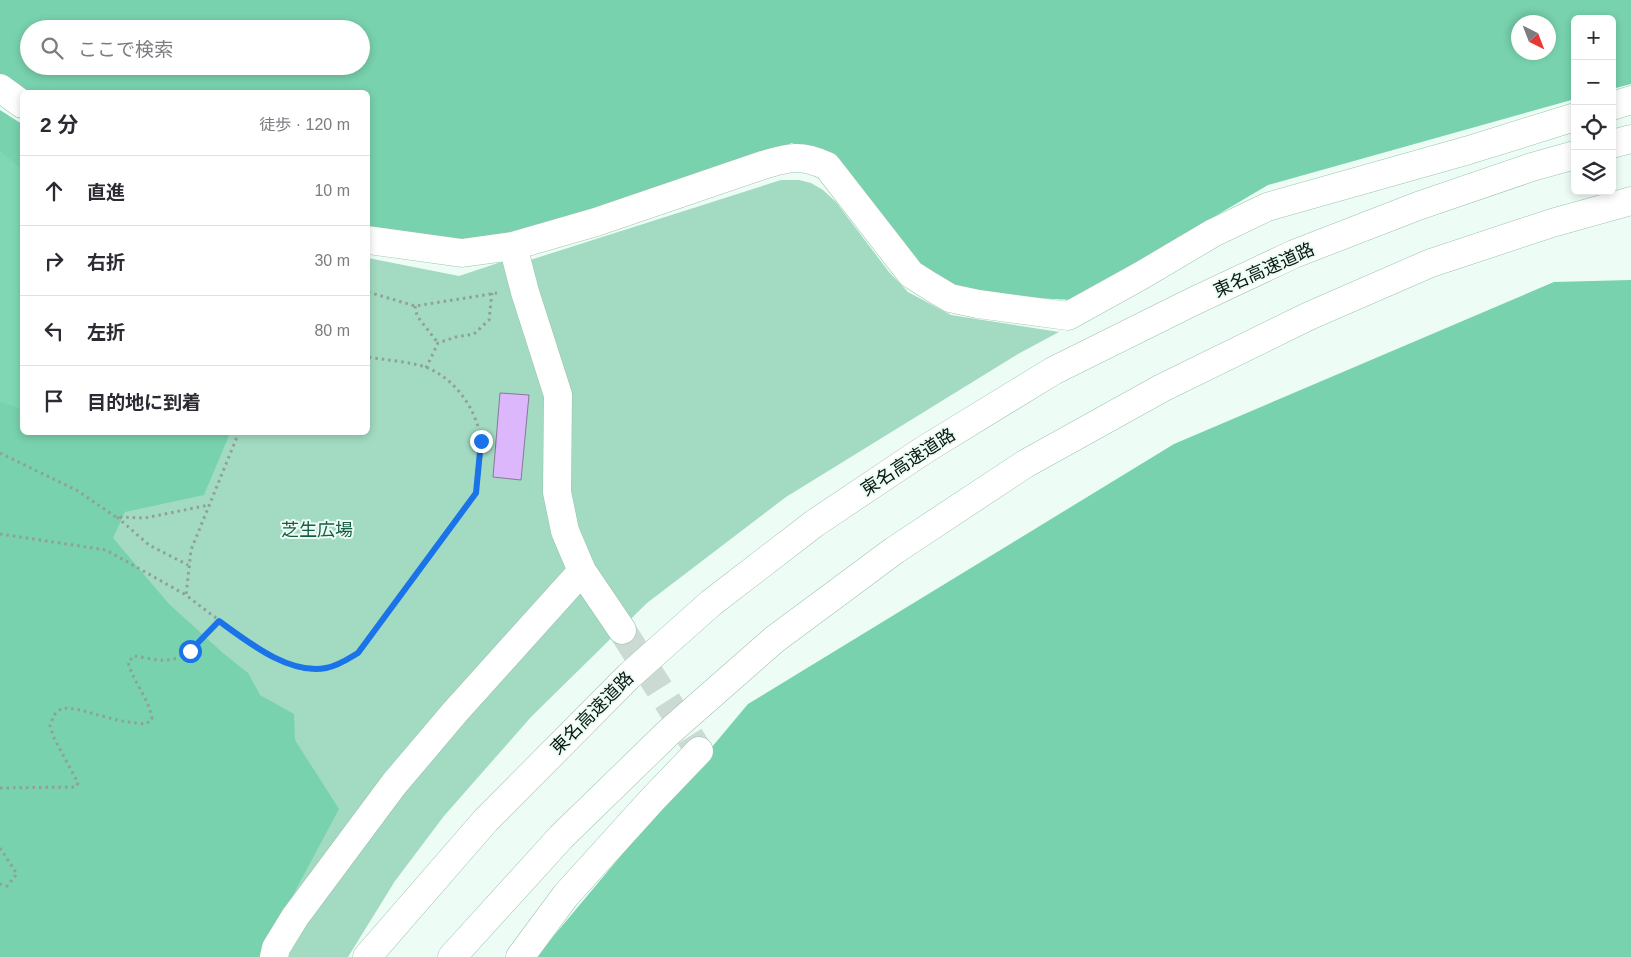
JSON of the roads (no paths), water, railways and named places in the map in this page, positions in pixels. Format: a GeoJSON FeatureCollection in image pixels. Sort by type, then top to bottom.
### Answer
{"type":"FeatureCollection","features":[{"type":"Feature","properties":{"kind":"main road"},"geometry":{"type":"LineString","coordinates":[[0,88],[20,103]]}},
{"type":"Feature","properties":{"kind":"main road"},"geometry":{"type":"LineString","coordinates":[[1615,105],[1631,100]]}},
{"type":"Feature","properties":{"kind":"main road"},"geometry":{"type":"LineString","coordinates":[[370,240],[462,253],[514,246],[596,222],[782,159],[800,157],[814,160],[827,166],[910,274],[950,298],[978,304],[1068,316],[1142,275],[1213,232],[1267,207],[1469,150],[1571,118]]}},
{"type":"Feature","properties":{"kind":"main road"},"geometry":{"type":"LineString","coordinates":[[1616,143],[1631,139]]}},
{"type":"Feature","properties":{"kind":"main road","name":"東名高速道路"},"geometry":{"type":"LineString","coordinates":[[367,957],[486,820],[629,676],[711,603],[815,524],[924,450],[1053,371],[1294,254],[1418,206],[1532,167],[1571,156]]}},
{"type":"Feature","properties":{"kind":"main road"},"geometry":{"type":"LineString","coordinates":[[452,957],[561,837],[669,732],[768,645],[895,550],[1025,464],[1162,388],[1309,316],[1405,274],[1431,263],[1552,223],[1631,201]]}},
{"type":"Feature","properties":{"kind":"main road"},"geometry":{"type":"LineString","coordinates":[[514,246],[525,292],[558,395],[557,492],[565,531],[582,572],[622,630]]}},
{"type":"Feature","properties":{"kind":"main road"},"geometry":{"type":"LineString","coordinates":[[274,957],[276,948],[295,917],[394,784],[455,712],[582,572]]}},
{"type":"Feature","properties":{"kind":"main road"},"geometry":{"type":"LineString","coordinates":[[520,957],[566,895],[699,751]]}},
{"type":"Feature","properties":{"kind":"tunnel"},"geometry":{"type":"LineString","coordinates":[[622,630],[699,751]]}},
{"type":"Feature","properties":{"kind":"park label","name":"芝生広場"},"geometry":{"type":"Point","coordinates":[317,530]}}]}
